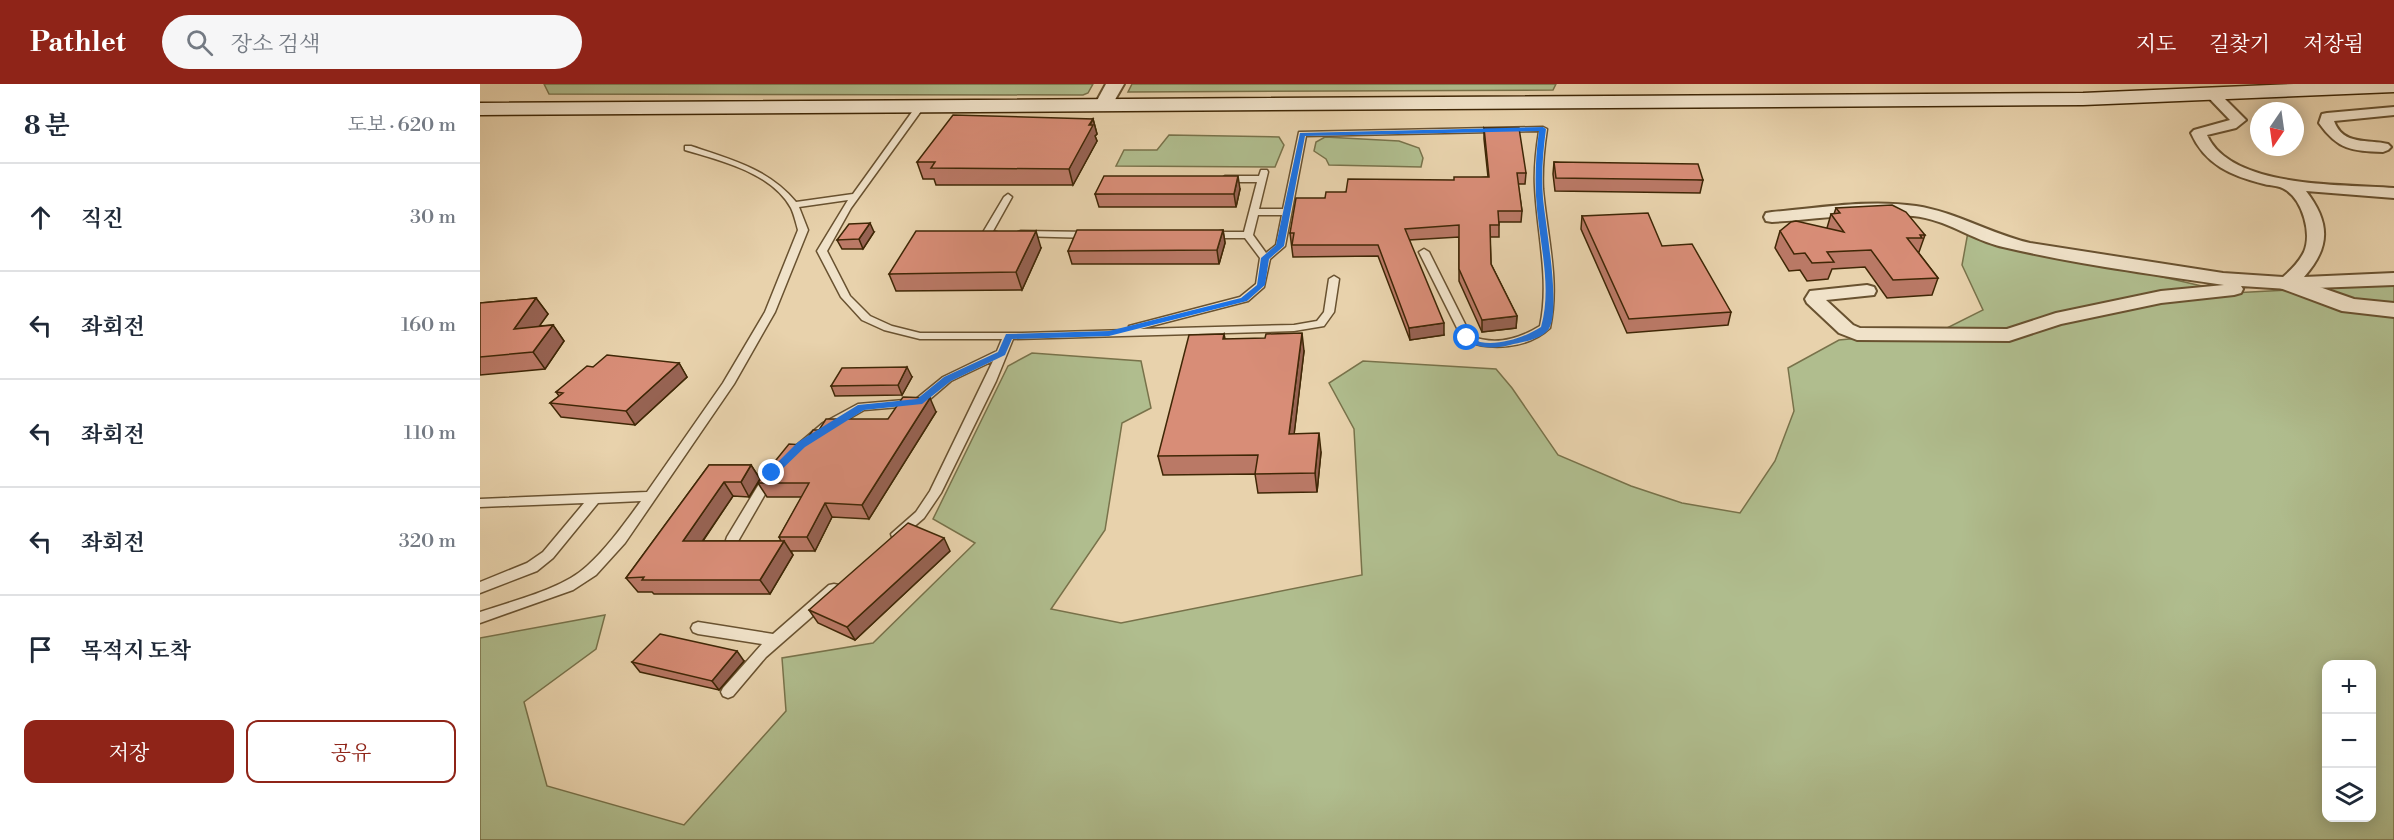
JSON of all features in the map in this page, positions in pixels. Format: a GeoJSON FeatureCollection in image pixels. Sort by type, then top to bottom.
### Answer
{"type":"FeatureCollection","features":[{"type":"Feature","properties":{"kind":"main road"},"geometry":{"type":"LineString","coordinates":[[480,109],[2072,99],[2391,88]]}},
{"type":"Feature","properties":{"kind":"street"},"geometry":{"type":"LineString","coordinates":[[1103,106],[1115,84]]}},
{"type":"Feature","properties":{"kind":"street"},"geometry":{"type":"LineString","coordinates":[[2213,95],[2239,120],[2235,125],[2207,128],[2199,133],[2216,159],[2237,170],[2292,185],[2394,193]]}},
{"type":"Feature","properties":{"kind":"street"},"geometry":{"type":"LineString","coordinates":[[2389,147],[2354,145],[2339,141],[2326,123],[2327,117],[2394,111]]}},
{"type":"Feature","properties":{"kind":"street"},"geometry":{"type":"LineString","coordinates":[[2288,282],[2306,262],[2316,245],[2314,224],[2308,205],[2292,185]]}},
{"type":"Feature","properties":{"kind":"street"},"geometry":{"type":"LineString","coordinates":[[1772,217],[1879,209],[1916,211],[1950,220],[2003,242],[2030,248],[2223,279],[2288,282],[2394,279]]}},
{"type":"Feature","properties":{"kind":"street"},"geometry":{"type":"LineString","coordinates":[[1867,291],[1817,295],[1814,299],[1846,328],[1857,334],[2009,335],[2056,319],[2161,297],[2288,282],[2350,306],[2394,310]]}},
{"type":"Feature","properties":{"kind":"lane"},"geometry":{"type":"LineString","coordinates":[[920,107],[856,196],[822,251],[846,297],[867,318],[888,328],[921,336],[1109,334],[1294,328],[1320,324],[1329,312],[1334,279]]}},
{"type":"Feature","properties":{"kind":"lane"},"geometry":{"type":"LineString","coordinates":[[1109,334],[1244,299],[1261,285],[1265,258],[1280,246],[1302,134],[1543,129],[1539,151],[1539,197],[1547,251],[1549,314],[1545,328],[1532,337],[1504,344],[1478,344],[1467,338],[1424,252]]}},
{"type":"Feature","properties":{"kind":"lane"},"geometry":{"type":"LineString","coordinates":[[480,618],[568,586],[591,571],[620,540],[728,384],[770,312],[803,230],[794,205],[762,175],[688,148]]}},
{"type":"Feature","properties":{"kind":"lane"},"geometry":{"type":"LineString","coordinates":[[1218,179],[1263,175],[1248,235]]}},
{"type":"Feature","properties":{"kind":"lane"},"geometry":{"type":"LineString","coordinates":[[794,205],[856,196]]}},
{"type":"Feature","properties":{"kind":"lane"},"geometry":{"type":"LineString","coordinates":[[1008,197],[987,234],[1099,235]]}},
{"type":"Feature","properties":{"kind":"lane"},"geometry":{"type":"LineString","coordinates":[[1254,212],[1286,212]]}},
{"type":"Feature","properties":{"kind":"lane"},"geometry":{"type":"LineString","coordinates":[[1191,235],[1248,235]]}},
{"type":"Feature","properties":{"kind":"lane"},"geometry":{"type":"LineString","coordinates":[[1248,235],[1265,258]]}},
{"type":"Feature","properties":{"kind":"lane"},"geometry":{"type":"LineString","coordinates":[[884,545],[920,515],[935,493],[1009,336]]}},
{"type":"Feature","properties":{"kind":"lane"},"geometry":{"type":"LineString","coordinates":[[732,540],[772,473],[810,438],[862,407],[919,402],[948,379],[1002,353]]}},
{"type":"Feature","properties":{"kind":"lane"},"geometry":{"type":"LineString","coordinates":[[480,503],[650,496]]}},
{"type":"Feature","properties":{"kind":"lane"},"geometry":{"type":"LineString","coordinates":[[480,588],[532,567],[548,555],[596,497]]}},
{"type":"Feature","properties":{"kind":"lane"},"geometry":{"type":"LineString","coordinates":[[728,692],[774,640],[840,583]]}},
{"type":"Feature","properties":{"kind":"lane"},"geometry":{"type":"LineString","coordinates":[[698,628],[774,640]]}},
{"type":"Feature","properties":{"kind":"green space"},"geometry":{"type":"Polygon","coordinates":[[[544,84],[1093,84],[1088,93],[1083,95],[549,94],[544,84]]]}},
{"type":"Feature","properties":{"kind":"green space"},"geometry":{"type":"Polygon","coordinates":[[[1132,84],[1556,84],[1553,90],[1128,92],[1132,84]]]}},
{"type":"Feature","properties":{"kind":"green space"},"geometry":{"type":"Polygon","coordinates":[[[1169,135],[1279,137],[1284,145],[1275,167],[1116,166],[1124,150],[1157,150],[1169,135]]]}},
{"type":"Feature","properties":{"kind":"green space"},"geometry":{"type":"Polygon","coordinates":[[[1325,137],[1399,141],[1419,148],[1423,158],[1421,167],[1329,165],[1326,159],[1314,151],[1316,142],[1325,137]]]}},
{"type":"Feature","properties":{"kind":"green space"},"geometry":{"type":"Polygon","coordinates":[[[1968,232],[2232,293],[2394,284],[2394,840],[480,840],[480,638],[605,615],[596,649],[524,702],[547,786],[684,825],[786,711],[782,658],[873,643],[975,543],[933,519],[1008,366],[1032,353],[1141,361],[1151,408],[1122,423],[1105,530],[1051,609],[1121,623],[1362,575],[1354,429],[1329,383],[1363,361],[1496,369],[1512,388],[1558,455],[1631,486],[1682,503],[1740,513],[1775,461],[1794,411],[1788,368],[1839,340],[1943,330],[1983,310],[1962,265],[1968,232]]]}},
{"type":"Feature","properties":{"kind":"building"},"geometry":{"type":"Polygon","coordinates":[[[953,115],[1093,119],[1089,125],[1093,125],[1069,169],[931,168],[935,162],[917,162],[953,115]]]}},
{"type":"Feature","properties":{"kind":"building"},"geometry":{"type":"Polygon","coordinates":[[[1484,128],[1519,128],[1526,173],[1517,173],[1522,211],[1498,211],[1499,225],[1490,225],[1491,264],[1517,316],[1482,320],[1459,269],[1459,225],[1405,229],[1444,323],[1409,328],[1378,245],[1292,245],[1294,233],[1290,233],[1296,198],[1325,198],[1326,192],[1346,192],[1348,179],[1454,180],[1454,177],[1489,177],[1484,128]]]}},
{"type":"Feature","properties":{"kind":"building"},"geometry":{"type":"Polygon","coordinates":[[[1554,162],[1698,164],[1703,180],[1556,178],[1554,162]]]}},
{"type":"Feature","properties":{"kind":"building"},"geometry":{"type":"Polygon","coordinates":[[[1104,176],[1238,176],[1234,194],[1095,194],[1104,176]]]}},
{"type":"Feature","properties":{"kind":"building"},"geometry":{"type":"Polygon","coordinates":[[[1892,205],[1906,212],[1925,235],[1920,235],[1922,238],[1907,238],[1938,278],[1893,280],[1871,250],[1827,252],[1834,262],[1812,263],[1805,253],[1794,254],[1780,231],[1791,222],[1796,221],[1844,232],[1831,214],[1840,213],[1836,208],[1892,205]]]}},
{"type":"Feature","properties":{"kind":"building"},"geometry":{"type":"Polygon","coordinates":[[[1648,213],[1662,246],[1692,244],[1731,312],[1629,319],[1582,216],[1648,213]]]}},
{"type":"Feature","properties":{"kind":"building"},"geometry":{"type":"Polygon","coordinates":[[[870,223],[859,239],[837,240],[849,224],[870,223]]]}},
{"type":"Feature","properties":{"kind":"building"},"geometry":{"type":"Polygon","coordinates":[[[1077,230],[1223,230],[1217,250],[1068,251],[1077,230]]]}},
{"type":"Feature","properties":{"kind":"building"},"geometry":{"type":"Polygon","coordinates":[[[916,231],[1036,231],[1016,272],[889,274],[916,231]]]}},
{"type":"Feature","properties":{"kind":"building"},"geometry":{"type":"Polygon","coordinates":[[[536,298],[514,329],[553,325],[533,352],[480,357],[480,303],[536,298]]]}},
{"type":"Feature","properties":{"kind":"building"},"geometry":{"type":"Polygon","coordinates":[[[1302,333],[1289,434],[1319,433],[1315,473],[1255,474],[1258,455],[1158,456],[1189,335],[1224,334],[1223,339],[1265,338],[1266,334],[1302,333]]]}},
{"type":"Feature","properties":{"kind":"building"},"geometry":{"type":"Polygon","coordinates":[[[607,355],[679,363],[626,411],[550,403],[563,393],[556,392],[587,366],[593,367],[607,355]]]}},
{"type":"Feature","properties":{"kind":"building"},"geometry":{"type":"Polygon","coordinates":[[[907,367],[898,385],[831,386],[842,368],[907,367]]]}},
{"type":"Feature","properties":{"kind":"building"},"geometry":{"type":"Polygon","coordinates":[[[903,397],[930,398],[862,505],[825,503],[807,537],[779,537],[809,483],[758,483],[769,465],[772,465],[789,444],[803,445],[813,430],[819,430],[826,419],[888,419],[903,397]]]}},
{"type":"Feature","properties":{"kind":"building"},"geometry":{"type":"Polygon","coordinates":[[[709,465],[751,465],[741,482],[724,482],[683,541],[784,541],[760,580],[626,578],[709,465]]]}},
{"type":"Feature","properties":{"kind":"building"},"geometry":{"type":"Polygon","coordinates":[[[908,523],[944,538],[847,627],[809,610],[908,523]]]}},
{"type":"Feature","properties":{"kind":"building"},"geometry":{"type":"Polygon","coordinates":[[[660,634],[737,651],[712,681],[632,662],[660,634]]]}},
{"type":"Feature","properties":{"kind":"route"},"geometry":{"type":"LineString","coordinates":[[772,473],[801,444],[828,426],[862,407],[919,402],[948,379],[1002,353],[1009,336],[1109,334],[1244,299],[1261,285],[1265,258],[1280,246],[1302,134],[1543,129],[1539,151],[1539,197],[1547,251],[1549,314],[1545,328],[1532,337],[1504,344],[1478,344],[1467,338]]}}]}
